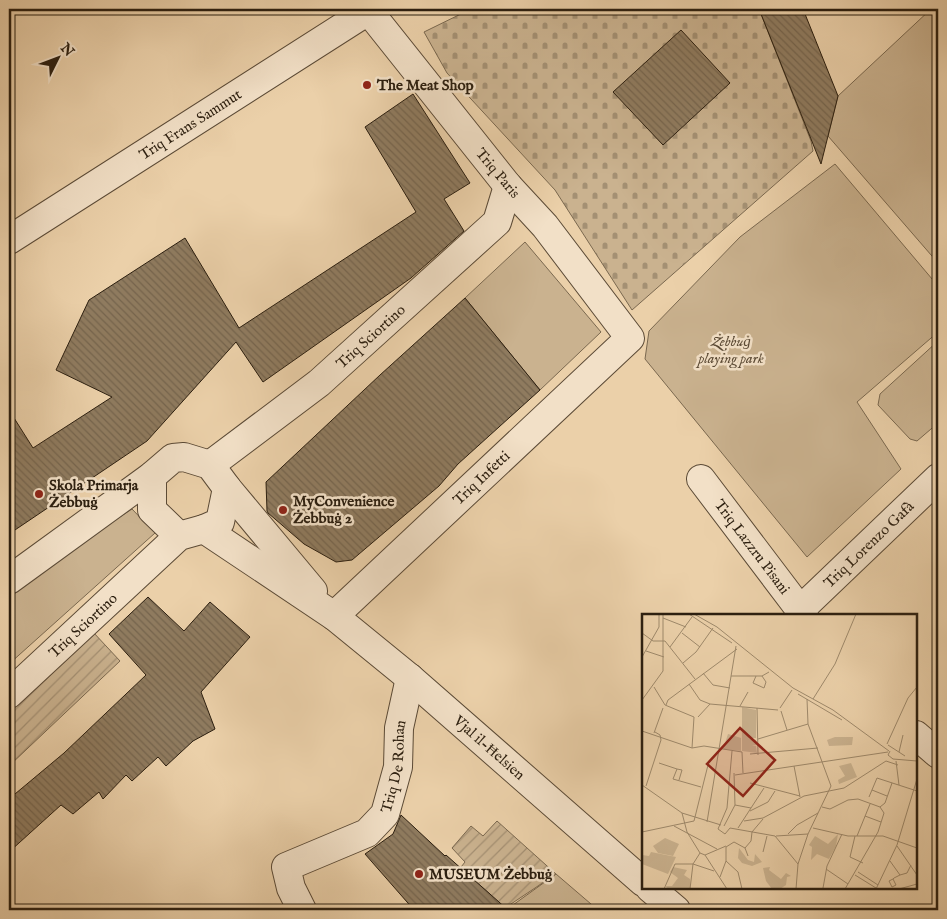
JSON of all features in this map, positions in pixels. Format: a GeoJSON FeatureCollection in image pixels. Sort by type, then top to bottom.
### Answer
{"type":"FeatureCollection","features":[{"type":"Feature","properties":{"kind":"street","name":"Triq Paris"},"geometry":{"type":"LineString","coordinates":[[368,10],[508,186],[545,226],[630,338]]}},
{"type":"Feature","properties":{"kind":"street","name":"Triq Frans Sammut"},"geometry":{"type":"LineString","coordinates":[[9,240],[368,10]]}},
{"type":"Feature","properties":{"kind":"street","name":"Triq Sciortino"},"geometry":{"type":"LineString","coordinates":[[210,465],[319,383],[497,222],[508,186]]}},
{"type":"Feature","properties":{"kind":"street","name":"Triq Infetti"},"geometry":{"type":"LineString","coordinates":[[334,616],[630,338]]}},
{"type":"Feature","properties":{"kind":"street"},"geometry":{"type":"LineString","coordinates":[[9,580],[152,476],[173,458],[184,457],[210,465],[227,488]]}},
{"type":"Feature","properties":{"kind":"street"},"geometry":{"type":"LineString","coordinates":[[152,476],[152,510],[192,532]]}},
{"type":"Feature","properties":{"kind":"street","name":"Triq Lorenzo Gafà"},"geometry":{"type":"LineString","coordinates":[[802,613],[938,478]]}},
{"type":"Feature","properties":{"kind":"street","name":"Triq Lazzru Pisani"},"geometry":{"type":"LineString","coordinates":[[702,479],[802,613]]}},
{"type":"Feature","properties":{"kind":"street","name":"Triq Sciortino"},"geometry":{"type":"LineString","coordinates":[[9,694],[192,532],[220,522],[227,488]]}},
{"type":"Feature","properties":{"kind":"street","name":"Vjal il-Ħelsien"},"geometry":{"type":"LineString","coordinates":[[227,488],[334,616]]}},
{"type":"Feature","properties":{"kind":"street","name":"Vjal il-Ħelsien"},"geometry":{"type":"LineString","coordinates":[[192,532],[334,616],[410,678],[642,881]]}},
{"type":"Feature","properties":{"kind":"street","name":"Triq De Rohan"},"geometry":{"type":"LineString","coordinates":[[302,910],[291,888],[286,867],[367,833],[385,814],[398,767],[399,728],[410,678]]}},
{"type":"Feature","properties":{"kind":"street"},"geometry":{"type":"LineString","coordinates":[[917,736],[938,754]]}},
{"type":"Feature","properties":{"kind":"street"},"geometry":{"type":"LineString","coordinates":[[651,889],[676,910]]}},
{"type":"Feature","properties":{"kind":"green space"},"geometry":{"type":"Polygon","coordinates":[[[471,9],[759,9],[811,141],[813,151],[632,310],[555,190],[447,73],[424,32],[471,9]]]}},
{"type":"Feature","properties":{"kind":"green space"},"geometry":{"type":"Polygon","coordinates":[[[931,9],[938,9],[938,263],[828,136],[838,96],[931,9]]]}},
{"type":"Feature","properties":{"kind":"green space","name":"Żebbuġ playing park"},"geometry":{"type":"Polygon","coordinates":[[[835,164],[938,286],[938,332],[857,402],[901,469],[807,557],[645,359],[649,331],[740,237],[835,164]]]}},
{"type":"Feature","properties":{"kind":"green space"},"geometry":{"type":"Polygon","coordinates":[[[525,242],[601,332],[540,390],[465,298],[525,242]]]}},
{"type":"Feature","properties":{"kind":"green space"},"geometry":{"type":"Polygon","coordinates":[[[938,341],[938,423],[917,441],[910,439],[878,405],[880,394],[938,341]]]}},
{"type":"Feature","properties":{"kind":"green space"},"geometry":{"type":"Polygon","coordinates":[[[132,509],[155,533],[9,664],[9,589],[132,509]]]}},
{"type":"Feature","properties":{"kind":"green space"},"geometry":{"type":"Polygon","coordinates":[[[93,632],[120,661],[9,766],[9,711],[93,632]]]}},
{"type":"Feature","properties":{"kind":"green space"},"geometry":{"type":"Polygon","coordinates":[[[497,821],[556,874],[505,908],[482,887],[446,886],[465,862],[452,848],[471,826],[483,836],[497,821]]]}},
{"type":"Feature","properties":{"kind":"green space"},"geometry":{"type":"Polygon","coordinates":[[[556,874],[598,910],[506,910],[556,874]]]}},
{"type":"Feature","properties":{"kind":"building"},"geometry":{"type":"Polygon","coordinates":[[[759,9],[803,9],[838,96],[821,164],[759,9]]]}},
{"type":"Feature","properties":{"kind":"building"},"geometry":{"type":"Polygon","coordinates":[[[681,30],[730,83],[663,145],[613,92],[681,30]]]}},
{"type":"Feature","properties":{"kind":"building"},"geometry":{"type":"Polygon","coordinates":[[[413,94],[470,183],[444,199],[464,231],[411,278],[263,382],[236,342],[147,441],[9,534],[9,410],[33,448],[112,397],[56,370],[89,300],[185,238],[239,328],[416,212],[365,127],[413,94]]]}},
{"type":"Feature","properties":{"kind":"building"},"geometry":{"type":"Polygon","coordinates":[[[465,298],[540,390],[458,464],[439,486],[352,560],[336,562],[304,544],[268,513],[266,482],[465,298]]]}},
{"type":"Feature","properties":{"kind":"building"},"geometry":{"type":"Polygon","coordinates":[[[148,597],[184,631],[210,602],[250,637],[201,692],[215,729],[193,741],[166,766],[158,757],[132,781],[126,775],[103,799],[99,792],[73,814],[61,805],[9,852],[9,799],[64,753],[146,675],[109,634],[148,597]]]}},
{"type":"Feature","properties":{"kind":"building","name":"MUSEUM Żebbuġ"},"geometry":{"type":"Polygon","coordinates":[[[401,815],[508,910],[414,910],[365,854],[393,834],[401,815]]]}},
{"type":"Feature","properties":{"kind":"place","name":"The Meat Shop"},"geometry":{"type":"Point","coordinates":[367,85]}},
{"type":"Feature","properties":{"kind":"place","name":"Skola Primarja Żebbuġ"},"geometry":{"type":"Point","coordinates":[39,494]}},
{"type":"Feature","properties":{"kind":"place","name":"MyConvenience Żebbuġ 2"},"geometry":{"type":"Point","coordinates":[283,510]}},
{"type":"Feature","properties":{"kind":"place","name":"MUSEUM Żebbuġ"},"geometry":{"type":"Point","coordinates":[419,874]}}]}
